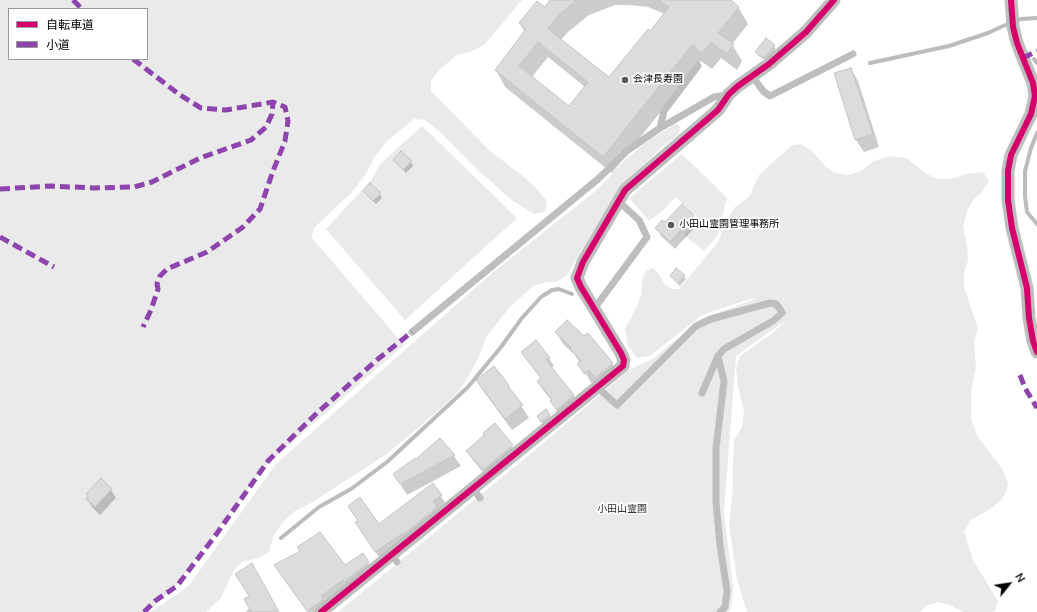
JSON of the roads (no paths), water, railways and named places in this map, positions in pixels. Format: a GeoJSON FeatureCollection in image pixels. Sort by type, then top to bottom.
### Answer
{"type":"FeatureCollection","features":[{"type":"Feature","properties":{"kind":"street"},"geometry":{"type":"LineString","coordinates":[[321,612],[394,558],[477,493],[597,387],[623,366],[624,360],[577,278],[583,262],[625,190],[718,110],[729,94],[769,64],[806,32],[834,0]]}},
{"type":"Feature","properties":{"kind":"street"},"geometry":{"type":"LineString","coordinates":[[1011,0],[1013,27],[1017,43],[1033,83],[1035,96],[1031,114],[1011,155],[1008,171],[1008,200],[1012,228],[1027,288],[1029,318],[1033,341],[1037,352]]}},
{"type":"Feature","properties":{"kind":"lane"},"geometry":{"type":"LineString","coordinates":[[752,76],[764,92],[770,96],[853,54]]}},
{"type":"Feature","properties":{"kind":"lane"},"geometry":{"type":"LineString","coordinates":[[660,128],[664,111],[698,66]]}},
{"type":"Feature","properties":{"kind":"lane"},"geometry":{"type":"LineString","coordinates":[[412,332],[598,180],[628,150],[660,128],[714,97],[729,94]]}},
{"type":"Feature","properties":{"kind":"lane"},"geometry":{"type":"LineString","coordinates":[[594,309],[647,237],[639,220],[618,202]]}},
{"type":"Feature","properties":{"kind":"lane"},"geometry":{"type":"LineString","coordinates":[[597,387],[617,405],[696,326],[711,319],[770,303],[776,304],[782,313],[773,322],[724,350],[718,356],[702,393]]}},
{"type":"Feature","properties":{"kind":"lane"},"geometry":{"type":"LineString","coordinates":[[718,356],[724,381],[716,448],[716,502],[720,545],[727,591],[725,606],[720,612]]}},
{"type":"Feature","properties":{"kind":"waterway"},"geometry":{"type":"LineString","coordinates":[[870,63],[949,46],[988,33],[1021,19],[1037,18]]}},
{"type":"Feature","properties":{"kind":"waterway"},"geometry":{"type":"LineString","coordinates":[[1034,59],[1037,63]]}},
{"type":"Feature","properties":{"kind":"waterway"},"geometry":{"type":"LineString","coordinates":[[1037,133],[1031,148],[1025,171],[1025,196],[1027,212],[1037,224]]}},
{"type":"Feature","properties":{"kind":"waterway"},"geometry":{"type":"LineString","coordinates":[[281,538],[319,507],[351,489],[387,462],[468,387],[501,347],[522,318],[541,297],[552,290],[559,289],[572,294]]}},
{"type":"Feature","properties":{"kind":"place","name":"会津長寿園"},"geometry":{"type":"Point","coordinates":[625,80]}},
{"type":"Feature","properties":{"kind":"place","name":"小田山霊園管理事務所"},"geometry":{"type":"Point","coordinates":[671,225]}},
{"type":"Feature","properties":{"kind":"park label","name":"小田山霊園"},"geometry":{"type":"Point","coordinates":[622,510]}}]}
